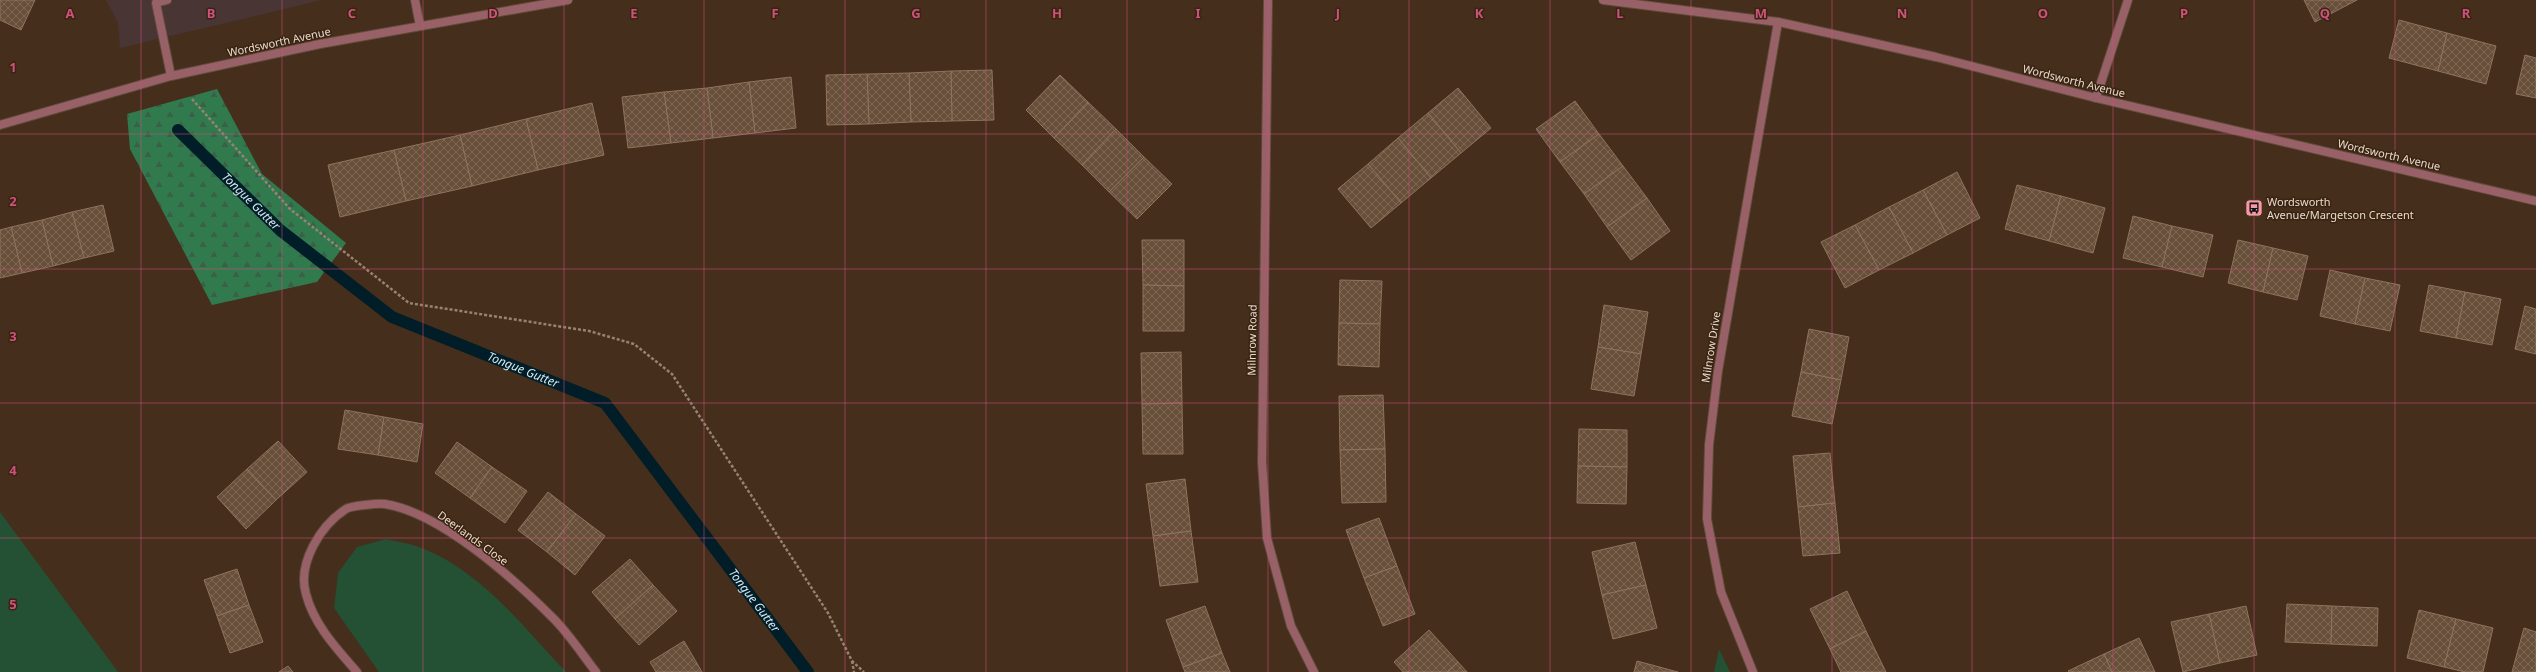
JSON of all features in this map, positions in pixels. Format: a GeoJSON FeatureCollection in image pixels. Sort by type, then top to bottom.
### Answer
{"type":"FeatureCollection","features":[{"type":"Feature","properties":{"kind":"street"},"geometry":{"type":"LineString","coordinates":[[167,0],[156,3],[171,76]]}},
{"type":"Feature","properties":{"kind":"street"},"geometry":{"type":"LineString","coordinates":[[415,0],[420,26]]}},
{"type":"Feature","properties":{"kind":"street","name":"Wordsworth Avenue"},"geometry":{"type":"LineString","coordinates":[[0,125],[171,76],[320,44],[568,0]]}},
{"type":"Feature","properties":{"kind":"street","name":"Milnrow Road"},"geometry":{"type":"LineString","coordinates":[[1268,0],[1262,462],[1268,538],[1291,626],[1314,672]]}},
{"type":"Feature","properties":{"kind":"street","name":"Wordsworth Avenue"},"geometry":{"type":"LineString","coordinates":[[1603,0],[1778,22],[1936,57],[2096,98],[2536,201]]}},
{"type":"Feature","properties":{"kind":"street"},"geometry":{"type":"LineString","coordinates":[[2096,98],[2128,0]]}},
{"type":"Feature","properties":{"kind":"street","name":"Milnrow Drive"},"geometry":{"type":"LineString","coordinates":[[1753,672],[1721,592],[1712,548],[1707,519],[1709,445],[1718,371],[1778,22]]}},
{"type":"Feature","properties":{"kind":"street","name":"Deerlands Close"},"geometry":{"type":"LineString","coordinates":[[357,672],[326,636],[306,594],[306,563],[324,528],[347,508],[384,504],[429,519],[490,560],[554,618],[596,672]]}},
{"type":"Feature","properties":{"kind":"path"},"geometry":{"type":"LineString","coordinates":[[171,76],[290,210],[409,303],[589,331],[634,344],[672,374],[828,612],[852,661],[854,672]]}},
{"type":"Feature","properties":{"kind":"path"},"geometry":{"type":"LineString","coordinates":[[852,661],[864,672]]}},
{"type":"Feature","properties":{"kind":"shaded area"},"geometry":{"type":"Polygon","coordinates":[[[106,0],[322,0],[120,48],[118,23],[106,0]]]}},
{"type":"Feature","properties":{"kind":"green space"},"geometry":{"type":"Polygon","coordinates":[[[217,89],[262,174],[346,243],[317,282],[212,305],[130,149],[127,114],[217,89]]]}},
{"type":"Feature","properties":{"kind":"green space"},"geometry":{"type":"Polygon","coordinates":[[[0,512],[118,672],[0,672],[0,512]]]}},
{"type":"Feature","properties":{"kind":"green space"},"geometry":{"type":"Polygon","coordinates":[[[386,539],[411,544],[424,549],[445,559],[465,572],[501,603],[566,672],[379,672],[334,608],[338,573],[357,547],[386,539]]]}},
{"type":"Feature","properties":{"kind":"green space"},"geometry":{"type":"Polygon","coordinates":[[[1719,649],[1730,672],[1714,672],[1719,649]]]}},
{"type":"Feature","properties":{"kind":"building"},"geometry":{"type":"Polygon","coordinates":[[[0,0],[35,0],[21,30],[0,20],[0,0]]]}},
{"type":"Feature","properties":{"kind":"building"},"geometry":{"type":"Polygon","coordinates":[[[2304,0],[2357,0],[2315,22],[2304,0]]]}},
{"type":"Feature","properties":{"kind":"building"},"geometry":{"type":"Polygon","coordinates":[[[2399,20],[2447,33],[2438,71],[2389,58],[2399,20]]]}},
{"type":"Feature","properties":{"kind":"building"},"geometry":{"type":"Polygon","coordinates":[[[2447,33],[2496,46],[2486,84],[2438,71],[2447,33]]]}},
{"type":"Feature","properties":{"kind":"building"},"geometry":{"type":"Polygon","coordinates":[[[2525,55],[2536,58],[2536,98],[2516,94],[2525,55]]]}},
{"type":"Feature","properties":{"kind":"building"},"geometry":{"type":"Polygon","coordinates":[[[992,70],[994,120],[952,121],[951,71],[992,70]]]}},
{"type":"Feature","properties":{"kind":"building"},"geometry":{"type":"Polygon","coordinates":[[[951,71],[952,121],[911,122],[909,73],[951,71]]]}},
{"type":"Feature","properties":{"kind":"building"},"geometry":{"type":"Polygon","coordinates":[[[909,73],[911,122],[869,124],[867,74],[909,73]]]}},
{"type":"Feature","properties":{"kind":"building"},"geometry":{"type":"Polygon","coordinates":[[[867,74],[869,124],[827,125],[826,75],[867,74]]]}},
{"type":"Feature","properties":{"kind":"building"},"geometry":{"type":"Polygon","coordinates":[[[1060,75],[1088,102],[1054,138],[1026,110],[1060,75]]]}},
{"type":"Feature","properties":{"kind":"building"},"geometry":{"type":"Polygon","coordinates":[[[791,77],[796,128],[755,133],[749,82],[791,77]]]}},
{"type":"Feature","properties":{"kind":"building"},"geometry":{"type":"Polygon","coordinates":[[[749,82],[755,133],[713,138],[707,88],[749,82]]]}},
{"type":"Feature","properties":{"kind":"building"},"geometry":{"type":"Polygon","coordinates":[[[707,88],[713,138],[671,143],[664,92],[707,88]]]}},
{"type":"Feature","properties":{"kind":"building"},"geometry":{"type":"Polygon","coordinates":[[[1458,88],[1491,128],[1461,153],[1428,113],[1458,88]]]}},
{"type":"Feature","properties":{"kind":"building"},"geometry":{"type":"Polygon","coordinates":[[[664,92],[671,143],[628,148],[622,97],[664,92]]]}},
{"type":"Feature","properties":{"kind":"building"},"geometry":{"type":"Polygon","coordinates":[[[1575,101],[1599,134],[1560,162],[1536,129],[1575,101]]]}},
{"type":"Feature","properties":{"kind":"building"},"geometry":{"type":"Polygon","coordinates":[[[1088,102],[1116,129],[1082,165],[1054,138],[1088,102]]]}},
{"type":"Feature","properties":{"kind":"building"},"geometry":{"type":"Polygon","coordinates":[[[592,103],[604,155],[538,170],[526,119],[592,103]]]}},
{"type":"Feature","properties":{"kind":"building"},"geometry":{"type":"Polygon","coordinates":[[[1428,113],[1461,153],[1431,178],[1398,138],[1428,113]]]}},
{"type":"Feature","properties":{"kind":"building"},"geometry":{"type":"Polygon","coordinates":[[[526,119],[538,170],[472,186],[460,135],[526,119]]]}},
{"type":"Feature","properties":{"kind":"building"},"geometry":{"type":"Polygon","coordinates":[[[1116,129],[1144,157],[1109,192],[1082,165],[1116,129]]]}},
{"type":"Feature","properties":{"kind":"building"},"geometry":{"type":"Polygon","coordinates":[[[1599,134],[1623,166],[1584,194],[1560,162],[1599,134]]]}},
{"type":"Feature","properties":{"kind":"building"},"geometry":{"type":"Polygon","coordinates":[[[460,135],[472,186],[406,201],[394,150],[460,135]]]}},
{"type":"Feature","properties":{"kind":"building"},"geometry":{"type":"Polygon","coordinates":[[[1398,138],[1431,178],[1401,203],[1368,164],[1398,138]]]}},
{"type":"Feature","properties":{"kind":"building"},"geometry":{"type":"Polygon","coordinates":[[[394,150],[406,201],[340,217],[328,165],[394,150]]]}},
{"type":"Feature","properties":{"kind":"building"},"geometry":{"type":"Polygon","coordinates":[[[1144,157],[1172,184],[1137,219],[1109,192],[1144,157]]]}},
{"type":"Feature","properties":{"kind":"building"},"geometry":{"type":"Polygon","coordinates":[[[1368,164],[1401,203],[1371,228],[1338,189],[1368,164]]]}},
{"type":"Feature","properties":{"kind":"building"},"geometry":{"type":"Polygon","coordinates":[[[1623,166],[1647,198],[1607,227],[1584,194],[1623,166]]]}},
{"type":"Feature","properties":{"kind":"building"},"geometry":{"type":"Polygon","coordinates":[[[1957,172],[1980,218],[1947,235],[1923,190],[1957,172]]]}},
{"type":"Feature","properties":{"kind":"building"},"geometry":{"type":"Polygon","coordinates":[[[2017,185],[2061,196],[2049,241],[2005,229],[2017,185]]]}},
{"type":"Feature","properties":{"kind":"building"},"geometry":{"type":"Polygon","coordinates":[[[1923,190],[1947,235],[1913,253],[1889,207],[1923,190]]]}},
{"type":"Feature","properties":{"kind":"building"},"geometry":{"type":"Polygon","coordinates":[[[2061,196],[2105,208],[2093,253],[2049,241],[2061,196]]]}},
{"type":"Feature","properties":{"kind":"building"},"geometry":{"type":"Polygon","coordinates":[[[1647,198],[1670,231],[1631,260],[1607,227],[1647,198]]]}},
{"type":"Feature","properties":{"kind":"building"},"geometry":{"type":"Polygon","coordinates":[[[103,205],[114,251],[84,258],[72,212],[103,205]]]}},
{"type":"Feature","properties":{"kind":"building"},"geometry":{"type":"Polygon","coordinates":[[[1889,207],[1913,253],[1879,270],[1855,225],[1889,207]]]}},
{"type":"Feature","properties":{"kind":"building"},"geometry":{"type":"Polygon","coordinates":[[[72,212],[84,258],[53,266],[42,220],[72,212]]]}},
{"type":"Feature","properties":{"kind":"building"},"geometry":{"type":"Polygon","coordinates":[[[2133,216],[2172,226],[2162,267],[2123,258],[2133,216]]]}},
{"type":"Feature","properties":{"kind":"building"},"geometry":{"type":"Polygon","coordinates":[[[42,220],[53,266],[22,273],[11,227],[42,220]]]}},
{"type":"Feature","properties":{"kind":"building"},"geometry":{"type":"Polygon","coordinates":[[[1855,225],[1879,270],[1845,288],[1821,242],[1855,225]]]}},
{"type":"Feature","properties":{"kind":"building"},"geometry":{"type":"Polygon","coordinates":[[[2172,226],[2213,235],[2203,277],[2162,267],[2172,226]]]}},
{"type":"Feature","properties":{"kind":"building"},"geometry":{"type":"Polygon","coordinates":[[[11,227],[22,273],[0,278],[0,230],[11,227]]]}},
{"type":"Feature","properties":{"kind":"building"},"geometry":{"type":"Polygon","coordinates":[[[1142,240],[1184,240],[1184,286],[1143,285],[1142,240]]]}},
{"type":"Feature","properties":{"kind":"building"},"geometry":{"type":"Polygon","coordinates":[[[2238,240],[2273,248],[2263,292],[2228,283],[2238,240]]]}},
{"type":"Feature","properties":{"kind":"building"},"geometry":{"type":"Polygon","coordinates":[[[2273,248],[2308,256],[2297,300],[2263,292],[2273,248]]]}},
{"type":"Feature","properties":{"kind":"building"},"geometry":{"type":"Polygon","coordinates":[[[2330,270],[2365,278],[2355,324],[2320,316],[2330,270]]]}},
{"type":"Feature","properties":{"kind":"building"},"geometry":{"type":"Polygon","coordinates":[[[2365,278],[2400,285],[2390,331],[2355,324],[2365,278]]]}},
{"type":"Feature","properties":{"kind":"building"},"geometry":{"type":"Polygon","coordinates":[[[1340,280],[1382,281],[1380,324],[1339,323],[1340,280]]]}},
{"type":"Feature","properties":{"kind":"building"},"geometry":{"type":"Polygon","coordinates":[[[1143,285],[1184,286],[1184,331],[1143,331],[1143,285]]]}},
{"type":"Feature","properties":{"kind":"building"},"geometry":{"type":"Polygon","coordinates":[[[2429,285],[2465,292],[2456,338],[2420,331],[2429,285]]]}},
{"type":"Feature","properties":{"kind":"building"},"geometry":{"type":"Polygon","coordinates":[[[2465,292],[2501,299],[2492,345],[2456,338],[2465,292]]]}},
{"type":"Feature","properties":{"kind":"building"},"geometry":{"type":"Polygon","coordinates":[[[1604,305],[1648,312],[1641,354],[1598,347],[1604,305]]]}},
{"type":"Feature","properties":{"kind":"building"},"geometry":{"type":"Polygon","coordinates":[[[2525,306],[2536,309],[2536,354],[2515,349],[2525,306]]]}},
{"type":"Feature","properties":{"kind":"building"},"geometry":{"type":"Polygon","coordinates":[[[1339,323],[1380,324],[1379,367],[1338,365],[1339,323]]]}},
{"type":"Feature","properties":{"kind":"building"},"geometry":{"type":"Polygon","coordinates":[[[1809,329],[1849,337],[1841,380],[1801,372],[1809,329]]]}},
{"type":"Feature","properties":{"kind":"building"},"geometry":{"type":"Polygon","coordinates":[[[1598,347],[1641,354],[1634,396],[1591,389],[1598,347]]]}},
{"type":"Feature","properties":{"kind":"building"},"geometry":{"type":"Polygon","coordinates":[[[1181,352],[1182,403],[1142,404],[1141,353],[1181,352]]]}},
{"type":"Feature","properties":{"kind":"building"},"geometry":{"type":"Polygon","coordinates":[[[1801,372],[1841,380],[1832,424],[1792,416],[1801,372]]]}},
{"type":"Feature","properties":{"kind":"building"},"geometry":{"type":"Polygon","coordinates":[[[1383,395],[1385,449],[1340,450],[1339,396],[1383,395]]]}},
{"type":"Feature","properties":{"kind":"building"},"geometry":{"type":"Polygon","coordinates":[[[1182,403],[1183,454],[1143,454],[1142,404],[1182,403]]]}},
{"type":"Feature","properties":{"kind":"building"},"geometry":{"type":"Polygon","coordinates":[[[345,410],[384,417],[378,455],[338,449],[345,410]]]}},
{"type":"Feature","properties":{"kind":"building"},"geometry":{"type":"Polygon","coordinates":[[[384,417],[423,424],[417,462],[378,455],[384,417]]]}},
{"type":"Feature","properties":{"kind":"building"},"geometry":{"type":"Polygon","coordinates":[[[1579,429],[1627,430],[1627,467],[1578,466],[1579,429]]]}},
{"type":"Feature","properties":{"kind":"building"},"geometry":{"type":"Polygon","coordinates":[[[278,441],[307,472],[276,500],[247,469],[278,441]]]}},
{"type":"Feature","properties":{"kind":"building"},"geometry":{"type":"Polygon","coordinates":[[[457,442],[492,467],[470,498],[435,473],[457,442]]]}},
{"type":"Feature","properties":{"kind":"building"},"geometry":{"type":"Polygon","coordinates":[[[1385,449],[1386,502],[1342,503],[1340,450],[1385,449]]]}},
{"type":"Feature","properties":{"kind":"building"},"geometry":{"type":"Polygon","coordinates":[[[1830,453],[1835,503],[1798,507],[1793,456],[1830,453]]]}},
{"type":"Feature","properties":{"kind":"building"},"geometry":{"type":"Polygon","coordinates":[[[1578,466],[1627,467],[1626,504],[1577,503],[1578,466]]]}},
{"type":"Feature","properties":{"kind":"building"},"geometry":{"type":"Polygon","coordinates":[[[492,467],[527,491],[505,523],[470,498],[492,467]]]}},
{"type":"Feature","properties":{"kind":"building"},"geometry":{"type":"Polygon","coordinates":[[[247,469],[276,500],[246,529],[217,497],[247,469]]]}},
{"type":"Feature","properties":{"kind":"building"},"geometry":{"type":"Polygon","coordinates":[[[1185,479],[1191,531],[1153,536],[1146,484],[1185,479]]]}},
{"type":"Feature","properties":{"kind":"building"},"geometry":{"type":"Polygon","coordinates":[[[548,492],[576,514],[547,552],[518,530],[548,492]]]}},
{"type":"Feature","properties":{"kind":"building"},"geometry":{"type":"Polygon","coordinates":[[[1835,503],[1840,553],[1803,556],[1798,507],[1835,503]]]}},
{"type":"Feature","properties":{"kind":"building"},"geometry":{"type":"Polygon","coordinates":[[[576,514],[605,536],[575,575],[547,552],[576,514]]]}},
{"type":"Feature","properties":{"kind":"building"},"geometry":{"type":"Polygon","coordinates":[[[1379,518],[1397,566],[1364,578],[1346,530],[1379,518]]]}},
{"type":"Feature","properties":{"kind":"building"},"geometry":{"type":"Polygon","coordinates":[[[1191,531],[1198,582],[1160,586],[1153,536],[1191,531]]]}},
{"type":"Feature","properties":{"kind":"building"},"geometry":{"type":"Polygon","coordinates":[[[1635,542],[1646,585],[1602,595],[1592,552],[1635,542]]]}},
{"type":"Feature","properties":{"kind":"building"},"geometry":{"type":"Polygon","coordinates":[[[630,559],[653,585],[615,619],[592,592],[630,559]]]}},
{"type":"Feature","properties":{"kind":"building"},"geometry":{"type":"Polygon","coordinates":[[[1397,566],[1415,614],[1383,626],[1364,578],[1397,566]]]}},
{"type":"Feature","properties":{"kind":"building"},"geometry":{"type":"Polygon","coordinates":[[[237,569],[249,605],[217,616],[204,580],[237,569]]]}},
{"type":"Feature","properties":{"kind":"building"},"geometry":{"type":"Polygon","coordinates":[[[653,585],[677,611],[639,645],[615,619],[653,585]]]}},
{"type":"Feature","properties":{"kind":"building"},"geometry":{"type":"Polygon","coordinates":[[[1646,585],[1657,628],[1613,639],[1602,595],[1646,585]]]}},
{"type":"Feature","properties":{"kind":"building"},"geometry":{"type":"Polygon","coordinates":[[[1847,591],[1866,631],[1830,649],[1810,609],[1847,591]]]}},
{"type":"Feature","properties":{"kind":"building"},"geometry":{"type":"Polygon","coordinates":[[[2287,604],[2332,606],[2331,644],[2285,642],[2287,604]]]}},
{"type":"Feature","properties":{"kind":"building"},"geometry":{"type":"Polygon","coordinates":[[[249,605],[263,642],[230,653],[217,616],[249,605]]]}},
{"type":"Feature","properties":{"kind":"building"},"geometry":{"type":"Polygon","coordinates":[[[1205,606],[1222,653],[1183,667],[1166,620],[1205,606]]]}},
{"type":"Feature","properties":{"kind":"building"},"geometry":{"type":"Polygon","coordinates":[[[2246,606],[2257,655],[2220,663],[2209,614],[2246,606]]]}},
{"type":"Feature","properties":{"kind":"building"},"geometry":{"type":"Polygon","coordinates":[[[2332,606],[2378,608],[2377,646],[2331,644],[2332,606]]]}},
{"type":"Feature","properties":{"kind":"building"},"geometry":{"type":"Polygon","coordinates":[[[2419,610],[2456,619],[2444,667],[2407,658],[2419,610]]]}},
{"type":"Feature","properties":{"kind":"building"},"geometry":{"type":"Polygon","coordinates":[[[2209,614],[2220,663],[2183,672],[2171,622],[2209,614]]]}},
{"type":"Feature","properties":{"kind":"building"},"geometry":{"type":"Polygon","coordinates":[[[2456,619],[2493,628],[2483,672],[2465,672],[2444,667],[2456,619]]]}},
{"type":"Feature","properties":{"kind":"building"},"geometry":{"type":"Polygon","coordinates":[[[2524,628],[2536,632],[2536,672],[2512,672],[2524,628]]]}},
{"type":"Feature","properties":{"kind":"building"},"geometry":{"type":"Polygon","coordinates":[[[1429,630],[1458,662],[1447,672],[1403,672],[1394,662],[1429,630]]]}},
{"type":"Feature","properties":{"kind":"building"},"geometry":{"type":"Polygon","coordinates":[[[1866,631],[1886,672],[1841,672],[1830,649],[1866,631]]]}},
{"type":"Feature","properties":{"kind":"building"},"geometry":{"type":"Polygon","coordinates":[[[2139,638],[2155,672],[2112,672],[2104,654],[2139,638]]]}},
{"type":"Feature","properties":{"kind":"building"},"geometry":{"type":"Polygon","coordinates":[[[684,641],[702,672],[656,672],[650,662],[684,641]]]}},
{"type":"Feature","properties":{"kind":"building"},"geometry":{"type":"Polygon","coordinates":[[[1222,653],[1230,672],[1185,672],[1183,667],[1222,653]]]}},
{"type":"Feature","properties":{"kind":"building"},"geometry":{"type":"Polygon","coordinates":[[[2104,654],[2112,672],[2068,671],[2104,654]]]}},
{"type":"Feature","properties":{"kind":"building"},"geometry":{"type":"Polygon","coordinates":[[[1637,661],[1678,672],[1634,672],[1637,661]]]}},
{"type":"Feature","properties":{"kind":"building"},"geometry":{"type":"Polygon","coordinates":[[[1458,662],[1467,672],[1447,672],[1458,662]]]}},
{"type":"Feature","properties":{"kind":"building"},"geometry":{"type":"Polygon","coordinates":[[[288,666],[293,672],[279,672],[288,666]]]}},
{"type":"Feature","properties":{"kind":"waterway","name":"Tongue Gutter"},"geometry":{"type":"LineString","coordinates":[[178,130],[280,230],[392,317],[605,403],[808,672]]}},
{"type":"Feature","properties":{"kind":"place","name":"Wordsworth Avenue/Margetson Crescent"},"geometry":{"type":"Point","coordinates":[2254,208]}}]}
